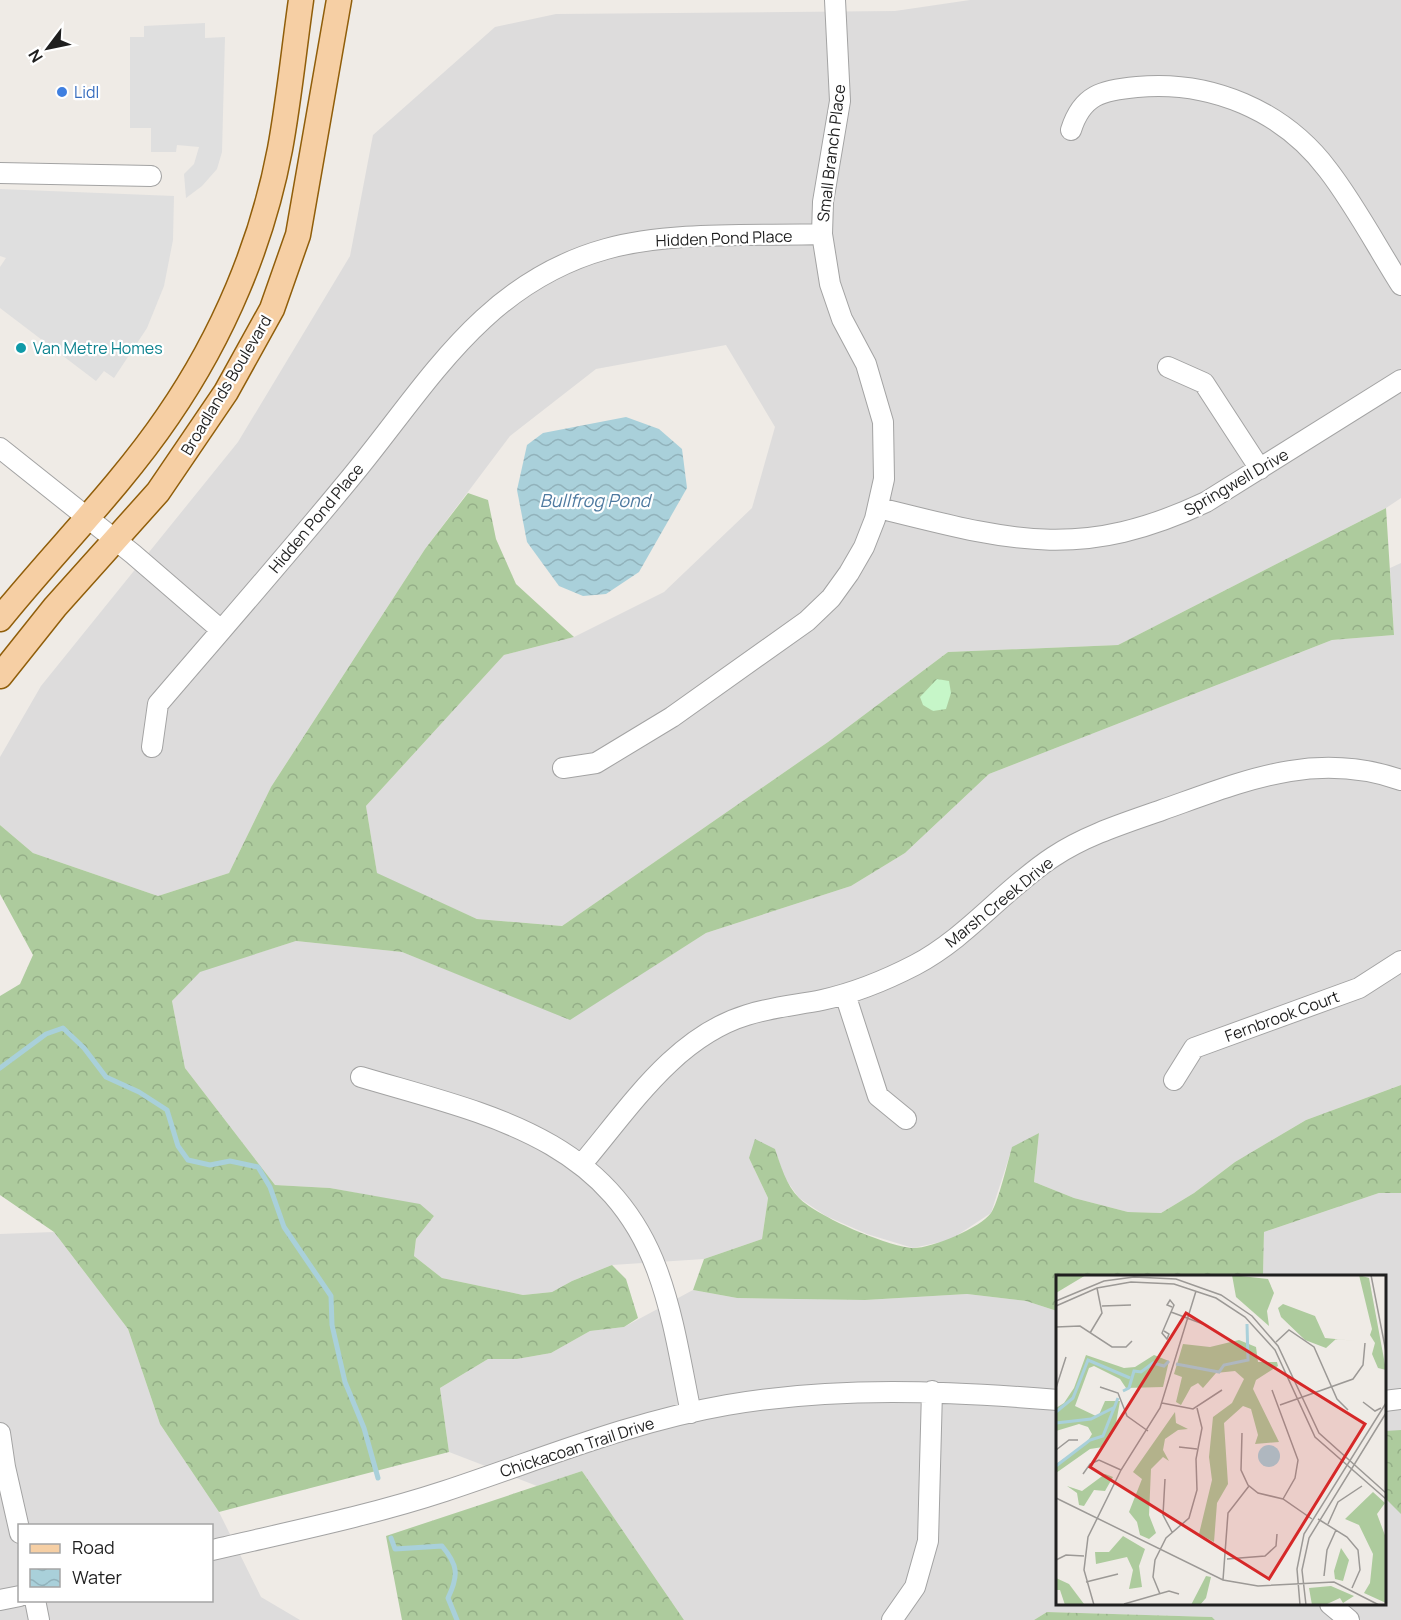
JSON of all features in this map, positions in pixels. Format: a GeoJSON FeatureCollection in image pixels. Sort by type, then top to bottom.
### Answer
{"type":"FeatureCollection","features":[{"type":"Feature","properties":{"kind":"main road","name":"Broadlands Boulevard"},"geometry":{"type":"LineString","coordinates":[[0,619],[135,460],[169,415],[227,312],[247,266],[280,149],[301,0]]}},
{"type":"Feature","properties":{"kind":"main road","name":"Broadlands Boulevard"},"geometry":{"type":"LineString","coordinates":[[0,676],[55,607],[124,547],[251,350],[272,309],[298,235],[339,0]]}},
{"type":"Feature","properties":{"kind":"street","name":"Small Branch Place"},"geometry":{"type":"LineString","coordinates":[[822,234],[823,202],[840,101],[835,0]]}},
{"type":"Feature","properties":{"kind":"street"},"geometry":{"type":"LineString","coordinates":[[1071,130],[1077,111],[1093,95],[1124,88],[1154,85],[1183,86],[1239,100],[1266,114],[1310,148],[1329,170],[1401,285]]}},
{"type":"Feature","properties":{"kind":"street"},"geometry":{"type":"LineString","coordinates":[[0,173],[151,176]]}},
{"type":"Feature","properties":{"kind":"street"},"geometry":{"type":"LineString","coordinates":[[563,768],[596,763],[672,717],[807,621],[831,598],[864,547],[879,508],[884,470],[883,422],[866,364],[842,319],[830,284],[822,234]]}},
{"type":"Feature","properties":{"kind":"street","name":"Hidden Pond Place"},"geometry":{"type":"LineString","coordinates":[[152,747],[158,704],[352,476],[454,345],[507,297],[569,262],[605,249],[639,242],[822,234]]}},
{"type":"Feature","properties":{"kind":"street"},"geometry":{"type":"LineString","coordinates":[[1168,367],[1204,383],[1260,469]]}},
{"type":"Feature","properties":{"kind":"street","name":"Springwell Drive"},"geometry":{"type":"LineString","coordinates":[[879,508],[991,536],[1063,541],[1101,538],[1173,518],[1206,502],[1401,380]]}},
{"type":"Feature","properties":{"kind":"street"},"geometry":{"type":"LineString","coordinates":[[0,448],[87,516],[221,630]]}},
{"type":"Feature","properties":{"kind":"street","name":"Marsh Creek Drive"},"geometry":{"type":"LineString","coordinates":[[581,1165],[667,1064],[717,1027],[746,1015],[845,994],[893,976],[939,951],[1046,862],[1073,845],[1111,828],[1273,772],[1332,767],[1362,770],[1401,780]]}},
{"type":"Feature","properties":{"kind":"street","name":"Fernbrook Court"},"geometry":{"type":"LineString","coordinates":[[1174,1080],[1194,1048],[1359,988],[1401,961]]}},
{"type":"Feature","properties":{"kind":"street"},"geometry":{"type":"LineString","coordinates":[[845,994],[878,1096],[906,1119]]}},
{"type":"Feature","properties":{"kind":"street"},"geometry":{"type":"LineString","coordinates":[[360,1077],[497,1117],[529,1131],[581,1165],[622,1209],[656,1268],[667,1300],[691,1413]]}},
{"type":"Feature","properties":{"kind":"street","name":"Chickacoan Trail Drive"},"geometry":{"type":"LineString","coordinates":[[213,1550],[421,1498],[600,1436],[691,1413],[783,1397],[851,1391],[932,1391],[1056,1400]]}},
{"type":"Feature","properties":{"kind":"street"},"geometry":{"type":"LineString","coordinates":[[892,1620],[915,1587],[928,1541],[932,1391]]}},
{"type":"Feature","properties":{"kind":"street"},"geometry":{"type":"LineString","coordinates":[[1386,1401],[1401,1399]]}},
{"type":"Feature","properties":{"kind":"street"},"geometry":{"type":"LineString","coordinates":[[0,1433],[2,1468],[18,1526]]}},
{"type":"Feature","properties":{"kind":"street"},"geometry":{"type":"LineString","coordinates":[[0,1600],[18,1596]]}},
{"type":"Feature","properties":{"kind":"street"},"geometry":{"type":"LineString","coordinates":[[35,1602],[39,1620]]}},
{"type":"Feature","properties":{"kind":"street"},"geometry":{"type":"LineString","coordinates":[[1331,1605],[1348,1620]]}},
{"type":"Feature","properties":{"kind":"shaded area"},"geometry":{"type":"Polygon","coordinates":[[[970,0],[1401,0],[1401,498],[1386,508],[1118,645],[948,652],[828,742],[562,926],[477,919],[377,874],[366,806],[504,655],[574,637],[664,592],[752,508],[775,427],[726,345],[596,369],[510,436],[425,549],[271,787],[229,873],[158,896],[33,853],[0,825],[0,757],[41,686],[238,442],[350,256],[373,135],[495,27],[556,14],[895,11],[970,0]]]}},
{"type":"Feature","properties":{"kind":"shaded area"},"geometry":{"type":"Polygon","coordinates":[[[205,23],[205,38],[225,37],[222,152],[217,169],[202,186],[186,198],[184,174],[194,164],[199,147],[177,145],[176,152],[151,152],[151,128],[130,128],[130,37],[144,37],[144,26],[205,23]]]}},
{"type":"Feature","properties":{"kind":"shaded area"},"geometry":{"type":"Polygon","coordinates":[[[0,189],[174,196],[173,240],[164,286],[147,328],[114,378],[104,371],[96,381],[0,308],[0,267],[6,258],[0,256],[0,189]]]}},
{"type":"Feature","properties":{"kind":"shaded area"},"geometry":{"type":"Polygon","coordinates":[[[1401,563],[1401,1085],[1306,1120],[1235,1162],[1194,1193],[1161,1213],[1128,1212],[1074,1198],[1034,1182],[1039,1133],[1012,1148],[991,1213],[950,1240],[913,1248],[867,1234],[826,1216],[799,1198],[784,1177],[775,1149],[749,1158],[768,1198],[762,1239],[704,1259],[612,1265],[572,1281],[552,1292],[523,1295],[442,1278],[414,1256],[416,1239],[434,1216],[420,1205],[330,1188],[275,1185],[185,1068],[172,1001],[200,971],[296,941],[402,952],[570,1019],[706,933],[851,886],[905,853],[989,774],[1332,640],[1394,635],[1390,568],[1401,563]]]}},
{"type":"Feature","properties":{"kind":"shaded area"},"geometry":{"type":"Polygon","coordinates":[[[1379,1193],[1401,1193],[1401,1620],[1215,1620],[1212,1617],[1047,1612],[1034,1620],[684,1620],[582,1471],[537,1486],[449,1452],[440,1388],[488,1359],[517,1359],[551,1353],[590,1331],[624,1327],[693,1290],[737,1298],[865,1300],[967,1294],[1026,1301],[1056,1311],[1056,1605],[1386,1605],[1386,1275],[1263,1275],[1264,1232],[1379,1193]]]}},
{"type":"Feature","properties":{"kind":"shaded area"},"geometry":{"type":"Polygon","coordinates":[[[54,1232],[128,1329],[160,1424],[219,1512],[261,1597],[300,1620],[0,1620],[0,1234],[54,1232]]]}},
{"type":"Feature","properties":{"kind":"green space"},"geometry":{"type":"Polygon","coordinates":[[[468,493],[488,500],[496,539],[516,584],[574,637],[504,655],[366,806],[377,873],[477,919],[562,926],[828,742],[948,652],[1118,645],[1386,508],[1394,635],[1332,640],[989,774],[905,853],[851,886],[706,933],[570,1020],[402,952],[296,941],[200,972],[172,1001],[185,1068],[275,1185],[330,1188],[420,1204],[434,1216],[416,1239],[414,1256],[442,1278],[523,1295],[552,1292],[572,1281],[612,1265],[626,1279],[638,1318],[624,1327],[590,1331],[551,1353],[517,1359],[488,1359],[440,1388],[449,1452],[219,1512],[160,1424],[128,1329],[54,1232],[0,1195],[0,996],[20,984],[33,955],[0,894],[0,825],[33,853],[158,896],[229,873],[271,787],[425,549],[468,493]]]}},
{"type":"Feature","properties":{"kind":"green space"},"geometry":{"type":"Polygon","coordinates":[[[937,679],[949,681],[951,693],[946,709],[933,711],[923,705],[920,697],[937,679]]]}},
{"type":"Feature","properties":{"kind":"green space"},"geometry":{"type":"Polygon","coordinates":[[[1401,1085],[1401,1193],[1379,1193],[1264,1232],[1263,1275],[1056,1275],[1056,1311],[1026,1301],[967,1294],[865,1300],[737,1298],[693,1290],[704,1259],[762,1239],[768,1198],[749,1158],[755,1139],[775,1149],[784,1175],[799,1198],[808,1206],[870,1236],[912,1248],[931,1245],[954,1236],[985,1219],[991,1213],[997,1200],[1012,1147],[1039,1133],[1034,1182],[1074,1198],[1128,1212],[1161,1213],[1194,1193],[1235,1162],[1306,1120],[1401,1085]]]}},
{"type":"Feature","properties":{"kind":"green space"},"geometry":{"type":"Polygon","coordinates":[[[1401,1430],[1401,1514],[1386,1499],[1386,1431],[1401,1430]]]}},
{"type":"Feature","properties":{"kind":"green space"},"geometry":{"type":"Polygon","coordinates":[[[582,1471],[684,1620],[402,1620],[386,1536],[582,1471]]]}},
{"type":"Feature","properties":{"kind":"green space"},"geometry":{"type":"Polygon","coordinates":[[[1047,1612],[1212,1617],[1215,1620],[1034,1620],[1047,1612]]]}},
{"type":"Feature","properties":{"kind":"water","name":"Bullfrog Pond"},"geometry":{"type":"Polygon","coordinates":[[[626,417],[659,429],[682,449],[687,488],[639,572],[606,594],[583,596],[559,586],[527,542],[517,490],[527,445],[543,433],[626,417]]]}},
{"type":"Feature","properties":{"kind":"waterway"},"geometry":{"type":"LineString","coordinates":[[0,1068],[46,1034],[63,1028],[84,1048],[106,1077],[139,1092],[167,1110],[178,1146],[188,1160],[210,1165],[230,1161],[258,1167],[270,1187],[284,1227],[331,1296],[332,1325],[345,1382],[364,1428],[378,1478]]}},
{"type":"Feature","properties":{"kind":"waterway"},"geometry":{"type":"LineString","coordinates":[[391,1538],[395,1549],[442,1546],[454,1565],[454,1583],[448,1598],[457,1620]]}},
{"type":"Feature","properties":{"kind":"place","name":"Lidl"},"geometry":{"type":"Point","coordinates":[62,92]}},
{"type":"Feature","properties":{"kind":"place","name":"Van Metre Homes"},"geometry":{"type":"Point","coordinates":[21,348]}}]}
